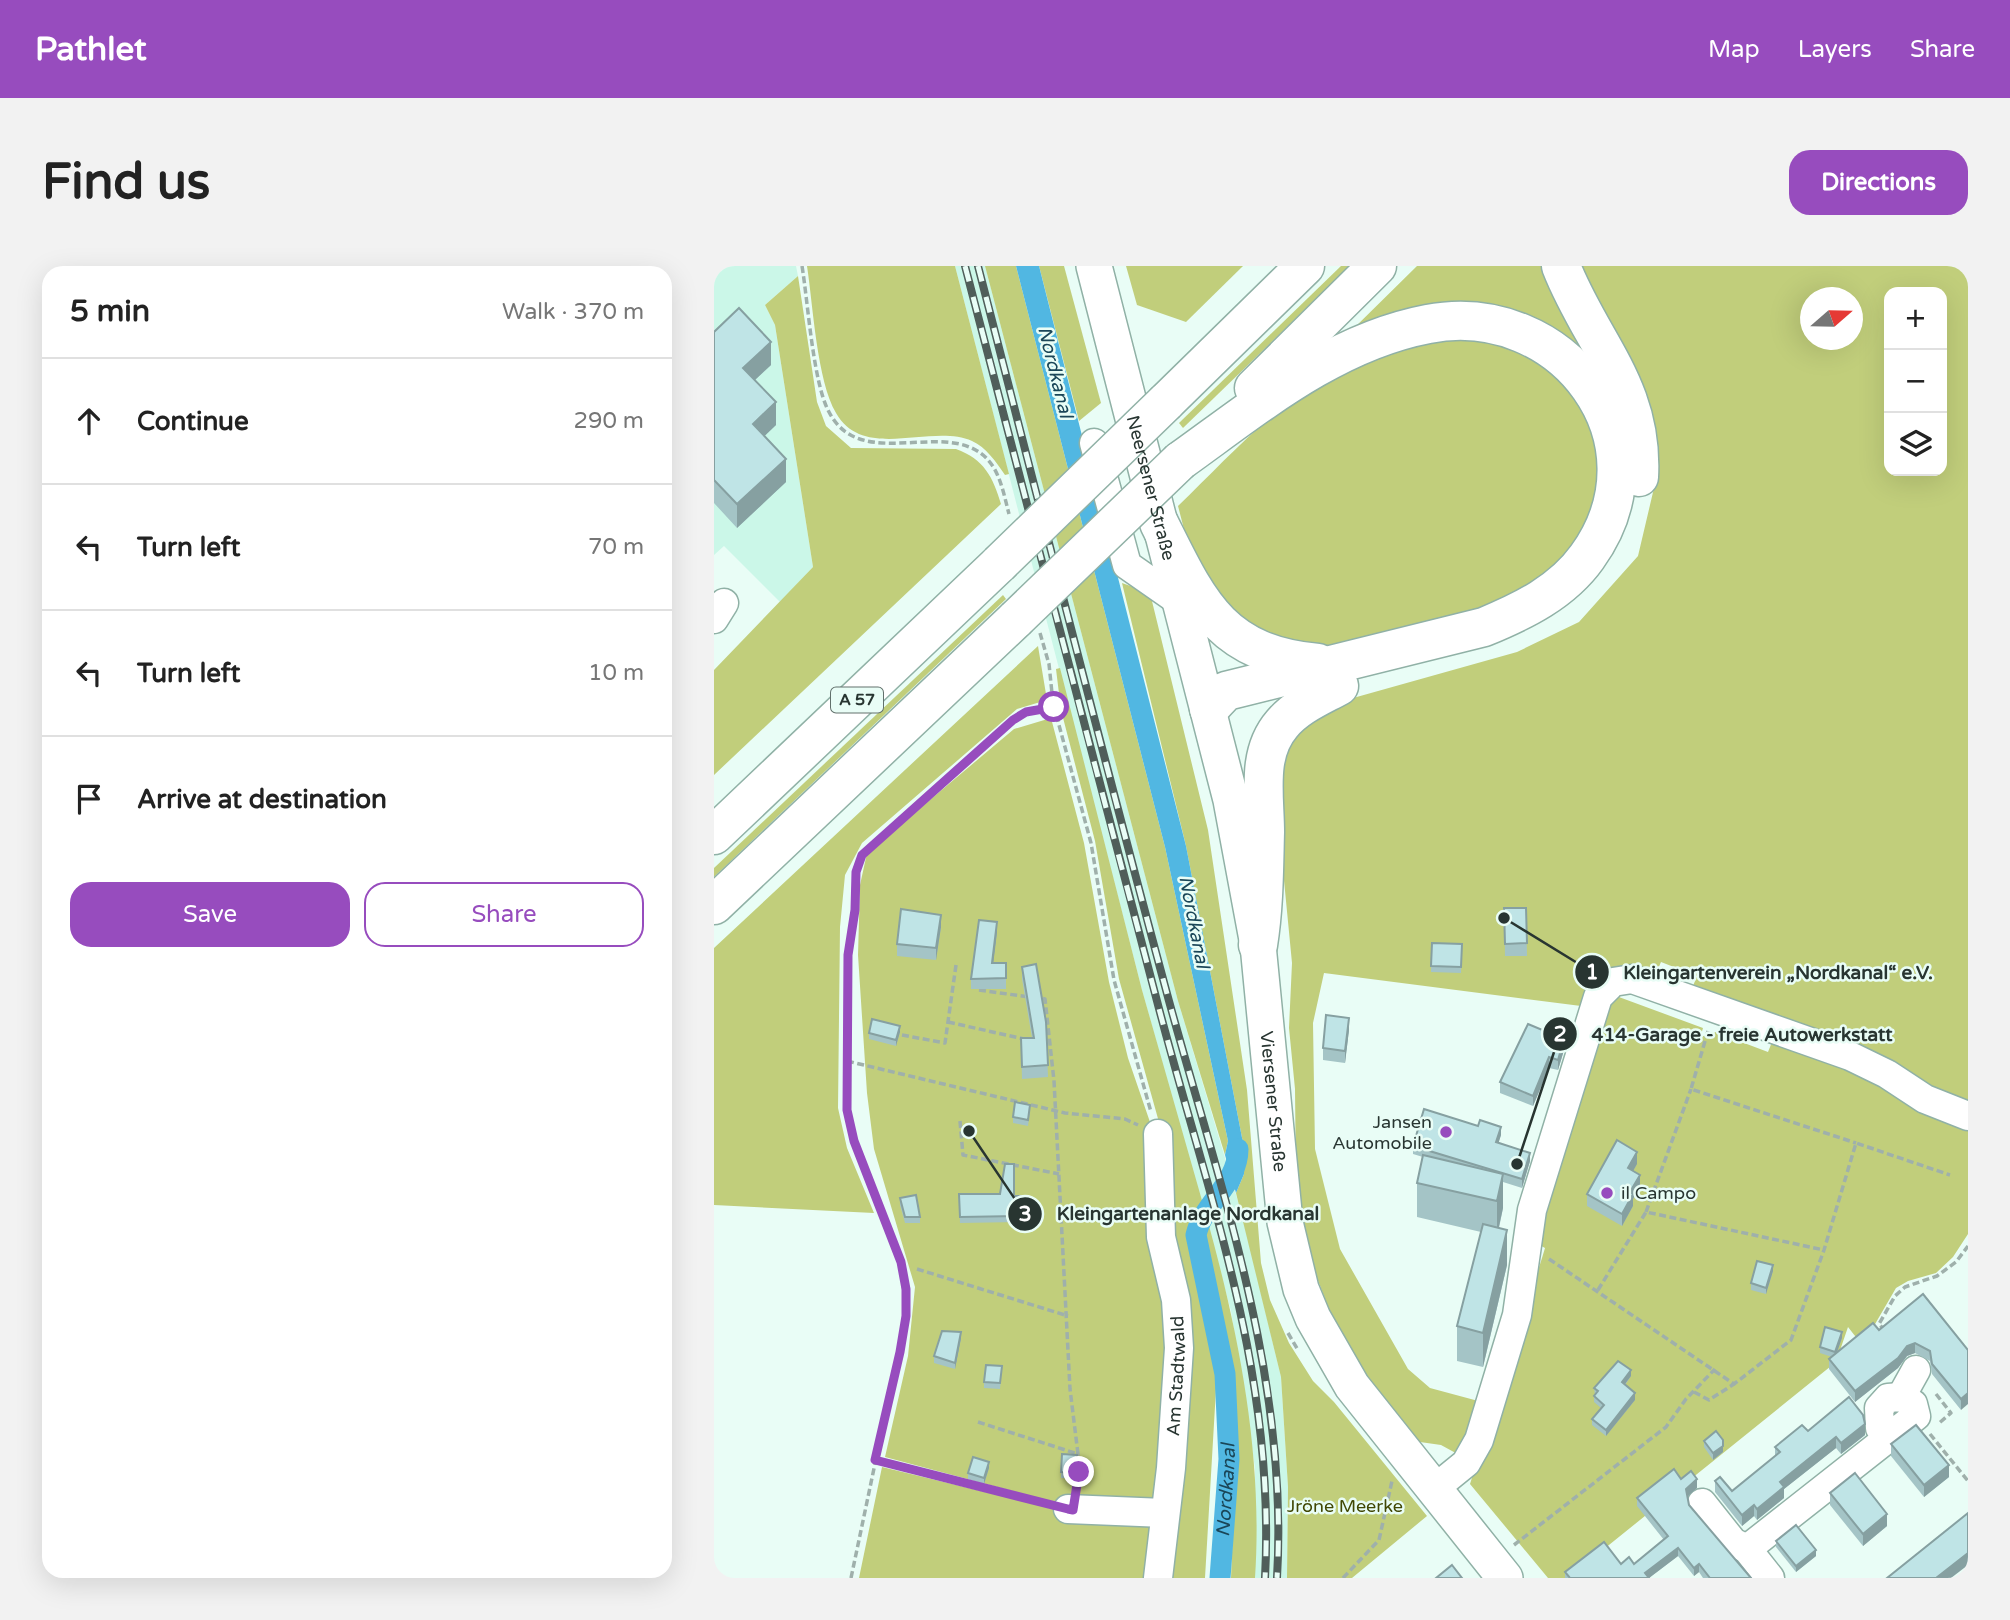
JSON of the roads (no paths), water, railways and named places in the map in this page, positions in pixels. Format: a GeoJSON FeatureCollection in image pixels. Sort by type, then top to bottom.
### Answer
{"type":"FeatureCollection","features":[{"type":"Feature","properties":{"kind":"highway","name":"A 57"},"geometry":{"type":"LineString","coordinates":[[714,835],[999,564],[1305,266]]}},
{"type":"Feature","properties":{"kind":"highway","name":"A 57"},"geometry":{"type":"LineString","coordinates":[[714,905],[1180,461],[1377,266]]}},
{"type":"Feature","properties":{"kind":"highway"},"geometry":{"type":"LineString","coordinates":[[1209,709],[1226,691],[1491,648],[1535,629],[1573,603],[1605,570],[1627,530],[1638,492],[1641,449],[1634,411],[1618,373],[1561,266]]}},
{"type":"Feature","properties":{"kind":"highway"},"geometry":{"type":"LineString","coordinates":[[1180,461],[1281,389],[1337,355],[1389,333],[1431,323],[1470,321],[1504,325],[1538,338],[1567,360],[1591,387],[1607,418],[1616,452],[1615,475],[1606,525],[1587,557],[1557,589],[1521,612],[1483,627],[1337,675],[1280,725],[1267,750],[1262,782],[1263,914],[1258,944]]}},
{"type":"Feature","properties":{"kind":"highway"},"geometry":{"type":"LineString","coordinates":[[1160,523],[1195,594],[1217,622],[1240,640],[1265,653],[1337,675]]}},
{"type":"Feature","properties":{"kind":"main road","name":"Neersener Straße"},"geometry":{"type":"LineString","coordinates":[[1098,275],[1231,800]]}},
{"type":"Feature","properties":{"kind":"main road","name":"Viersener Straße"},"geometry":{"type":"LineString","coordinates":[[1231,800],[1258,944],[1285,1222],[1301,1289],[1313,1318],[1352,1386],[1434,1489],[1507,1563]]}},
{"type":"Feature","properties":{"kind":"street"},"geometry":{"type":"LineString","coordinates":[[1094,443],[1127,565],[1154,587],[1180,603]]}},
{"type":"Feature","properties":{"kind":"street"},"geometry":{"type":"LineString","coordinates":[[1434,1489],[1466,1464],[1479,1440],[1517,1315],[1527,1261],[1532,1210],[1598,997],[1613,982],[1632,979],[1850,1056],[1887,1074],[1925,1099],[1968,1116]]}},
{"type":"Feature","properties":{"kind":"street","name":"Am Stadtwald"},"geometry":{"type":"LineString","coordinates":[[1158,1134],[1161,1237],[1176,1300],[1179,1348],[1171,1468],[1158,1578]]}},
{"type":"Feature","properties":{"kind":"street"},"geometry":{"type":"LineString","coordinates":[[1747,1549],[1885,1438],[1908,1406],[1916,1370]]}},
{"type":"Feature","properties":{"kind":"street"},"geometry":{"type":"LineString","coordinates":[[1702,1503],[1733,1542],[1747,1549],[1770,1578]]}},
{"type":"Feature","properties":{"kind":"street"},"geometry":{"type":"LineString","coordinates":[[1070,1509],[1164,1513]]}},
{"type":"Feature","properties":{"kind":"water"},"geometry":{"type":"Polygon","coordinates":[[[1016,266],[1039,266],[1186,846],[1243,1143],[1244,1174],[1236,1193],[1225,1155],[1228,1141],[1165,847],[1016,266]]]}},
{"type":"Feature","properties":{"kind":"waterway","name":"Nordkanal"},"geometry":{"type":"LineString","coordinates":[[1220,1578],[1229,1459],[1225,1374],[1196,1235],[1206,1213],[1232,1173],[1238,1149]]}},
{"type":"Feature","properties":{"kind":"railway"},"geometry":{"type":"LineString","coordinates":[[965,266],[1234,1285],[1260,1428],[1266,1502],[1265,1578]]}},
{"type":"Feature","properties":{"kind":"railway"},"geometry":{"type":"LineString","coordinates":[[978,266],[1120,818],[1247,1286],[1262,1358],[1272,1430],[1278,1504],[1277,1578]]}},
{"type":"Feature","properties":{"kind":"place","name":"Kleingartenverein „Nordkanal“ e.V."},"geometry":{"type":"Point","coordinates":[1504,918]}},
{"type":"Feature","properties":{"kind":"place","name":"Kleingartenanlage Nordkanal"},"geometry":{"type":"Point","coordinates":[969,1131]}},
{"type":"Feature","properties":{"kind":"place","name":"Jansen Automobile"},"geometry":{"type":"Point","coordinates":[1446,1132]}},
{"type":"Feature","properties":{"kind":"place","name":"414-Garage - freie Autowerkstatt"},"geometry":{"type":"Point","coordinates":[1517,1164]}},
{"type":"Feature","properties":{"kind":"place","name":"il Campo"},"geometry":{"type":"Point","coordinates":[1607,1193]}},
{"type":"Feature","properties":{"kind":"park label","name":"Jröne Meerke"},"geometry":{"type":"Point","coordinates":[1345,1506]}}]}
